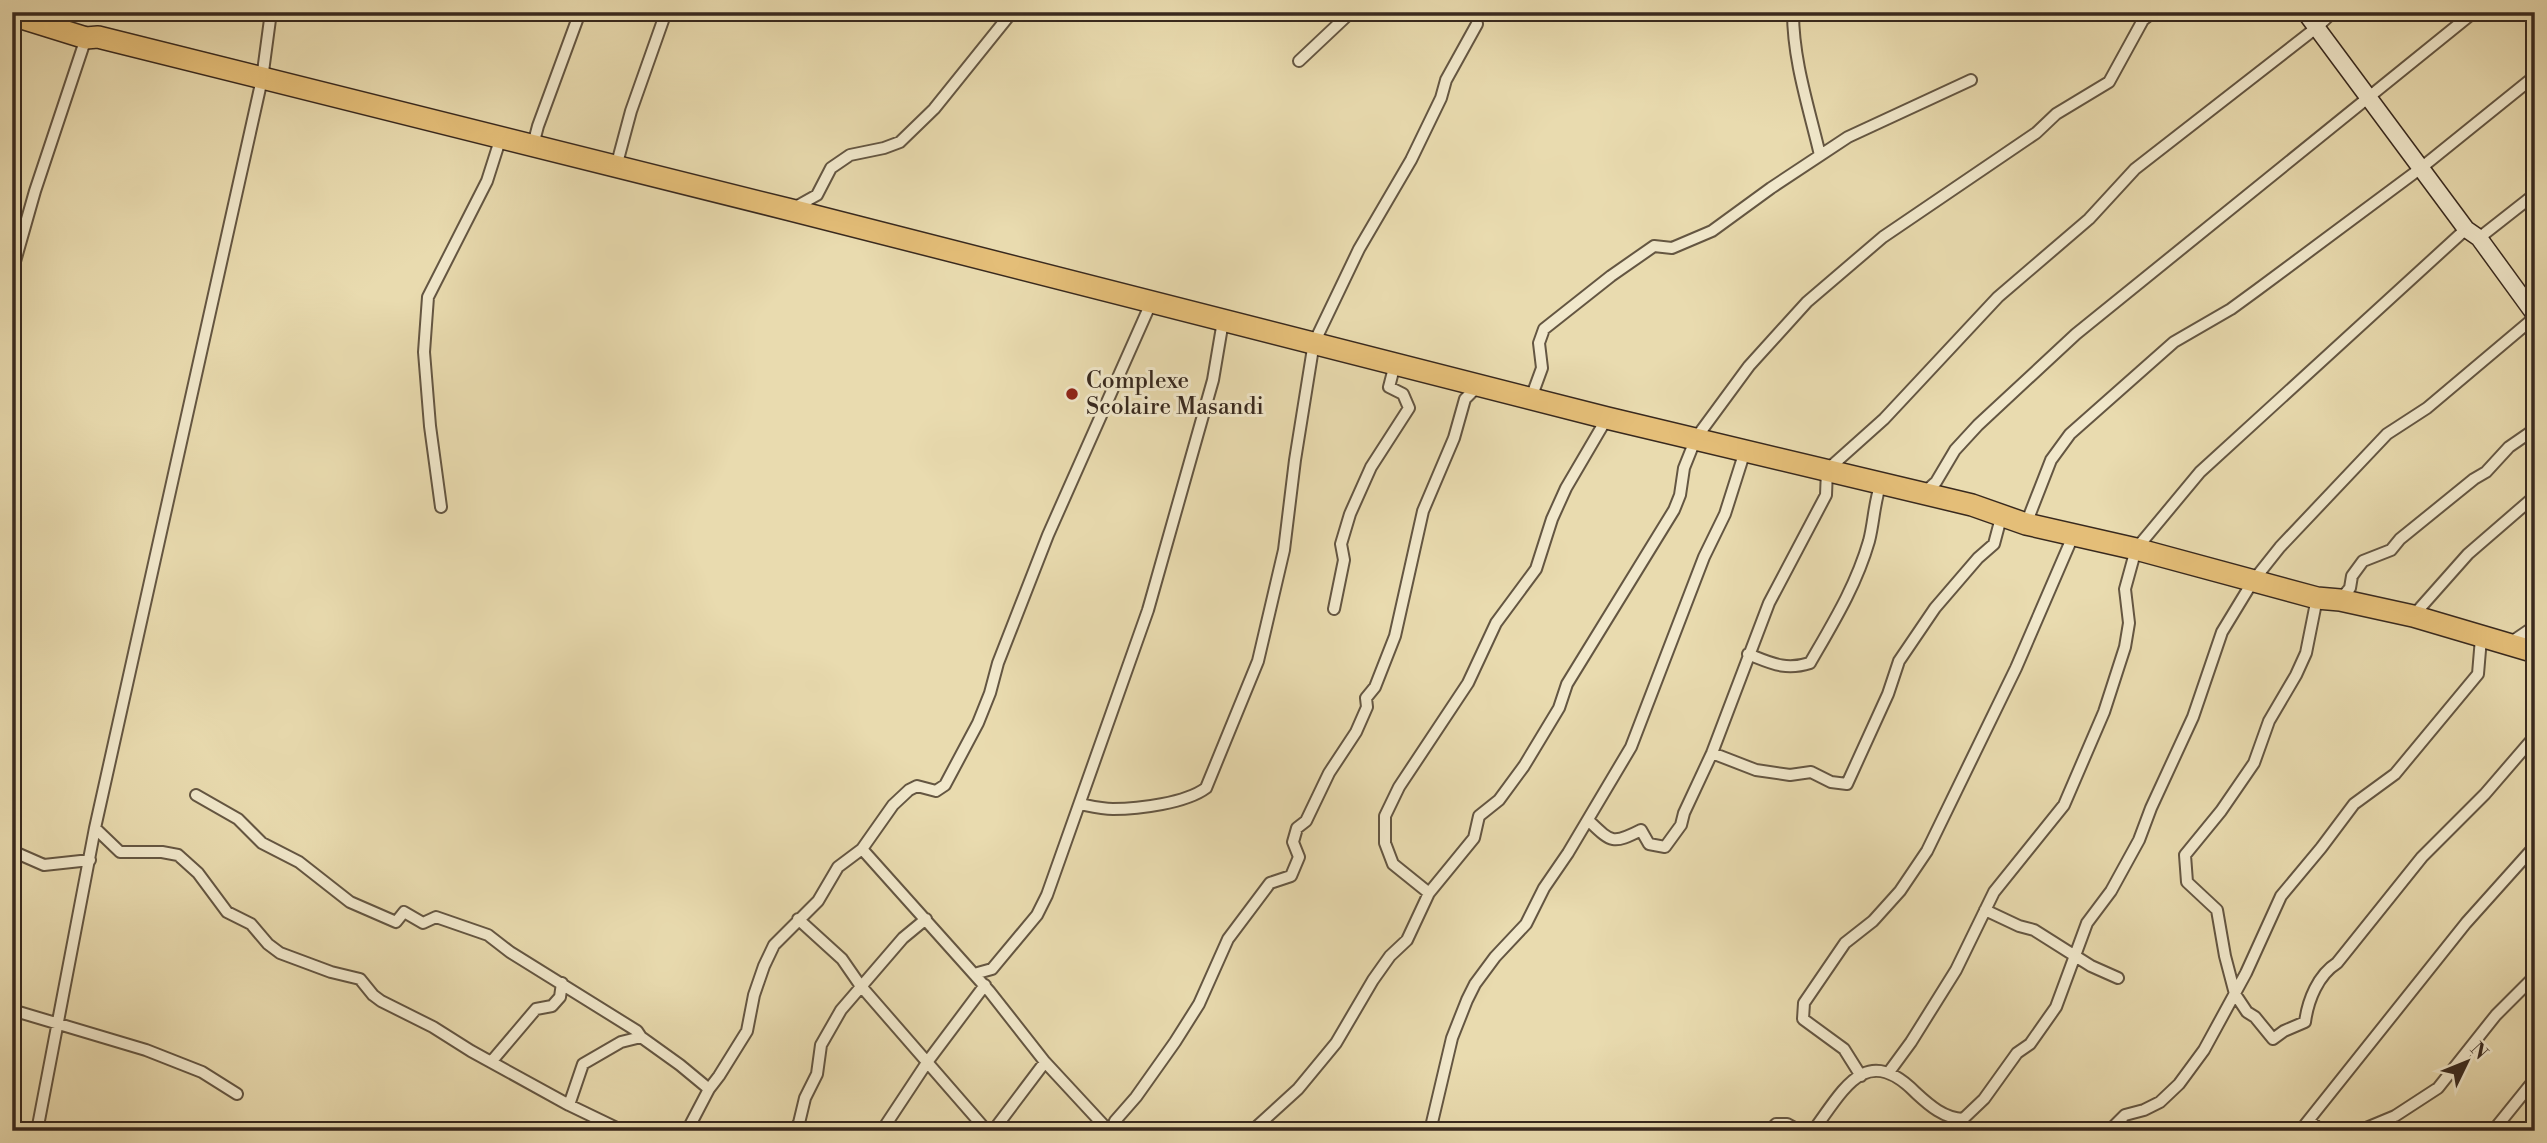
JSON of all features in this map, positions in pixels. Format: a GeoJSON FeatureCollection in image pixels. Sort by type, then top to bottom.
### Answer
{"type":"FeatureCollection","features":[{"type":"Feature","properties":{"kind":"highway"},"geometry":{"type":"LineString","coordinates":[[12,15],[86,38],[98,37],[1314,342],[1455,379],[1472,392],[1531,398],[1745,451],[1838,467],[1881,483],[1933,491],[2026,524],[2136,549],[2317,598],[2340,600],[2413,617],[2535,653]]}},
{"type":"Feature","properties":{"kind":"street"},"geometry":{"type":"LineString","coordinates":[[37,1131],[95,828],[262,79],[271,12]]}},
{"type":"Feature","properties":{"kind":"street"},"geometry":{"type":"LineString","coordinates":[[533,145],[580,12]]}},
{"type":"Feature","properties":{"kind":"street"},"geometry":{"type":"LineString","coordinates":[[616,167],[631,111],[666,12]]}},
{"type":"Feature","properties":{"kind":"street"},"geometry":{"type":"LineString","coordinates":[[790,210],[817,194],[831,168],[850,155],[900,142],[934,108],[1012,12]]}},
{"type":"Feature","properties":{"kind":"street"},"geometry":{"type":"LineString","coordinates":[[1299,61],[1351,12]]}},
{"type":"Feature","properties":{"kind":"street"},"geometry":{"type":"LineString","coordinates":[[1793,12],[1793,32],[1806,107],[1820,155]]}},
{"type":"Feature","properties":{"kind":"street"},"geometry":{"type":"LineString","coordinates":[[1252,1131],[1298,1089],[1336,1043],[1373,980],[1390,956],[1407,940],[1429,893],[1474,838],[1479,816],[1499,800],[1524,766],[1559,708],[1574,672],[1674,510],[1680,495],[1684,468],[1696,438],[1749,366],[1807,302],[1883,237],[2036,133],[2056,114],[2109,82],[2143,20],[2153,12]]}},
{"type":"Feature","properties":{"kind":"street"},"geometry":{"type":"LineString","coordinates":[[1813,1131],[1841,1093],[1861,1076],[1878,1069],[1903,1079],[1923,1100],[1949,1118],[1963,1119],[1984,1099],[2017,1054],[2030,1044],[2056,1007],[2087,923],[2110,891],[2139,840],[2151,807],[2193,717],[2222,632],[2253,581],[2280,547],[2388,435],[2427,408],[2535,316],[2305,12]]}},
{"type":"Feature","properties":{"kind":"street"},"geometry":{"type":"LineString","coordinates":[[1588,820],[1613,840],[1622,840],[1641,830],[1650,844],[1665,847],[1681,825],[1712,753],[1769,603],[1838,467],[1998,297],[2089,219],[2135,169],[2333,12]]}},
{"type":"Feature","properties":{"kind":"street"},"geometry":{"type":"LineString","coordinates":[[1933,491],[1955,450],[1978,425],[2077,334],[2473,12]]}},
{"type":"Feature","properties":{"kind":"street"},"geometry":{"type":"LineString","coordinates":[[1080,804],[1111,810],[1136,807],[1181,799],[1198,794],[1206,788],[1258,661],[1284,550],[1314,342],[1359,249],[1410,160],[1441,98],[1446,80],[1477,24]]}},
{"type":"Feature","properties":{"kind":"street"},"geometry":{"type":"LineString","coordinates":[[12,272],[86,38]]}},
{"type":"Feature","properties":{"kind":"street"},"geometry":{"type":"LineString","coordinates":[[2026,524],[2051,460],[2070,434],[2093,412],[2174,342],[2231,309],[2421,168],[2535,76]]}},
{"type":"Feature","properties":{"kind":"street"},"geometry":{"type":"LineString","coordinates":[[1531,398],[1542,368],[1539,343],[1544,329],[1611,276],[1654,246],[1672,248],[1712,232],[1771,188],[1848,137],[1971,80]]}},
{"type":"Feature","properties":{"kind":"street"},"geometry":{"type":"LineString","coordinates":[[440,507],[429,426],[424,352],[429,297],[487,181],[501,137]]}},
{"type":"Feature","properties":{"kind":"street"},"geometry":{"type":"LineString","coordinates":[[1889,1072],[1956,971],[1994,891],[2064,805],[2104,712],[2125,647],[2129,623],[2125,589],[2136,549],[2200,472],[2473,233],[2535,194]]}},
{"type":"Feature","properties":{"kind":"street"},"geometry":{"type":"LineString","coordinates":[[687,1131],[709,1089],[747,1031],[754,995],[774,945],[797,919],[818,901],[838,867],[862,849],[893,805],[909,790],[917,786],[936,791],[945,785],[990,693],[998,663],[1048,536],[1151,303]]}},
{"type":"Feature","properties":{"kind":"street"},"geometry":{"type":"LineString","coordinates":[[974,974],[992,969],[1037,915],[1047,895],[1148,610],[1213,380],[1223,321]]}},
{"type":"Feature","properties":{"kind":"street"},"geometry":{"type":"LineString","coordinates":[[1334,609],[1344,561],[1341,544],[1350,514],[1371,467],[1409,408],[1404,394],[1389,387],[1395,364]]}},
{"type":"Feature","properties":{"kind":"street"},"geometry":{"type":"LineString","coordinates":[[862,849],[985,985],[1045,1062],[1110,1131],[1175,1042],[1199,1004],[1228,939],[1270,883],[1291,876],[1300,857],[1293,842],[1297,828],[1306,821],[1329,773],[1356,732],[1367,708],[1366,698],[1375,687],[1395,636],[1423,511],[1472,392]]}},
{"type":"Feature","properties":{"kind":"street"},"geometry":{"type":"LineString","coordinates":[[1429,893],[1393,864],[1385,843],[1385,816],[1399,787],[1468,683],[1496,622],[1536,569],[1552,519],[1566,488],[1607,418]]}},
{"type":"Feature","properties":{"kind":"street"},"geometry":{"type":"LineString","coordinates":[[2340,600],[2350,588],[2352,576],[2363,561],[2391,550],[2400,539],[2486,472],[2508,446],[2535,429]]}},
{"type":"Feature","properties":{"kind":"street"},"geometry":{"type":"LineString","coordinates":[[1430,1131],[1452,1038],[1467,1000],[1494,957],[1526,924],[1544,888],[1631,747],[1703,557],[1725,514],[1745,451]]}},
{"type":"Feature","properties":{"kind":"street"},"geometry":{"type":"LineString","coordinates":[[1748,654],[1774,664],[1795,668],[1810,663],[1854,585],[1869,542],[1875,498],[1881,483]]}},
{"type":"Feature","properties":{"kind":"street"},"geometry":{"type":"LineString","coordinates":[[2413,617],[2468,554],[2535,496]]}},
{"type":"Feature","properties":{"kind":"street"},"geometry":{"type":"LineString","coordinates":[[1712,753],[1756,769],[1790,775],[1811,772],[1831,782],[1847,784],[1888,694],[1899,661],[1935,608],[1978,558],[1994,544],[2002,514]]}},
{"type":"Feature","properties":{"kind":"street"},"geometry":{"type":"LineString","coordinates":[[1861,1076],[1844,1049],[1803,1019],[1804,1003],[1845,943],[1873,921],[1900,891],[1927,851],[2016,668],[2073,536]]}},
{"type":"Feature","properties":{"kind":"street"},"geometry":{"type":"LineString","coordinates":[[2317,598],[2306,653],[2269,720],[2254,763],[2221,811],[2185,855],[2187,882],[2217,909],[2235,994],[2247,1012],[2273,1039],[2305,1022],[2307,1005],[2329,968],[2337,962],[2423,857],[2485,794],[2535,736]]}},
{"type":"Feature","properties":{"kind":"street"},"geometry":{"type":"LineString","coordinates":[[2508,644],[2535,626]]}},
{"type":"Feature","properties":{"kind":"street"},"geometry":{"type":"LineString","coordinates":[[2109,1131],[2125,1115],[2144,1110],[2160,1101],[2179,1084],[2204,1050],[2235,994],[2281,896],[2354,804],[2395,774],[2478,674],[2482,638]]}},
{"type":"Feature","properties":{"kind":"street"},"geometry":{"type":"LineString","coordinates":[[196,795],[238,819],[262,843],[299,862],[350,902],[396,922],[404,912],[423,923],[436,917],[488,934],[510,952],[637,1031],[641,1037],[709,1089]]}},
{"type":"Feature","properties":{"kind":"street"},"geometry":{"type":"LineString","coordinates":[[95,828],[120,852],[162,852],[178,855],[198,873],[227,912],[251,924],[268,944],[280,953],[331,972],[360,979],[373,995],[382,1001],[569,1105],[623,1131]]}},
{"type":"Feature","properties":{"kind":"street"},"geometry":{"type":"LineString","coordinates":[[2300,1131],[2466,923],[2535,846]]}},
{"type":"Feature","properties":{"kind":"street"},"geometry":{"type":"LineString","coordinates":[[12,851],[44,865],[90,860]]}},
{"type":"Feature","properties":{"kind":"street"},"geometry":{"type":"LineString","coordinates":[[1985,911],[2034,930],[2091,966],[2119,978]]}},
{"type":"Feature","properties":{"kind":"street"},"geometry":{"type":"LineString","coordinates":[[797,919],[842,959],[860,985],[987,1131]]}},
{"type":"Feature","properties":{"kind":"street"},"geometry":{"type":"LineString","coordinates":[[793,1131],[799,1123],[805,1098],[817,1074],[821,1045],[841,1010],[903,938],[926,919]]}},
{"type":"Feature","properties":{"kind":"street"},"geometry":{"type":"LineString","coordinates":[[2359,1131],[2395,1116],[2438,1088],[2496,1015],[2535,976]]}},
{"type":"Feature","properties":{"kind":"street"},"geometry":{"type":"LineString","coordinates":[[491,1062],[536,1009],[552,1006],[560,997],[562,983]]}},
{"type":"Feature","properties":{"kind":"street"},"geometry":{"type":"LineString","coordinates":[[886,1126],[928,1061],[985,985]]}},
{"type":"Feature","properties":{"kind":"street"},"geometry":{"type":"LineString","coordinates":[[12,1010],[146,1049],[202,1072],[237,1094]]}},
{"type":"Feature","properties":{"kind":"street"},"geometry":{"type":"LineString","coordinates":[[569,1105],[583,1065],[621,1042],[641,1037]]}},
{"type":"Feature","properties":{"kind":"street"},"geometry":{"type":"LineString","coordinates":[[993,1131],[1045,1062]]}},
{"type":"Feature","properties":{"kind":"street"},"geometry":{"type":"LineString","coordinates":[[2493,1131],[2535,1079]]}},
{"type":"Feature","properties":{"kind":"street"},"geometry":{"type":"LineString","coordinates":[[2309,1120],[2321,1131]]}},
{"type":"Feature","properties":{"kind":"street"},"geometry":{"type":"LineString","coordinates":[[1769,1131],[1776,1124],[1787,1124],[1800,1131]]}},
{"type":"Feature","properties":{"kind":"place","name":"Complexe Scolaire Masandi"},"geometry":{"type":"Point","coordinates":[1072,394]}}]}
